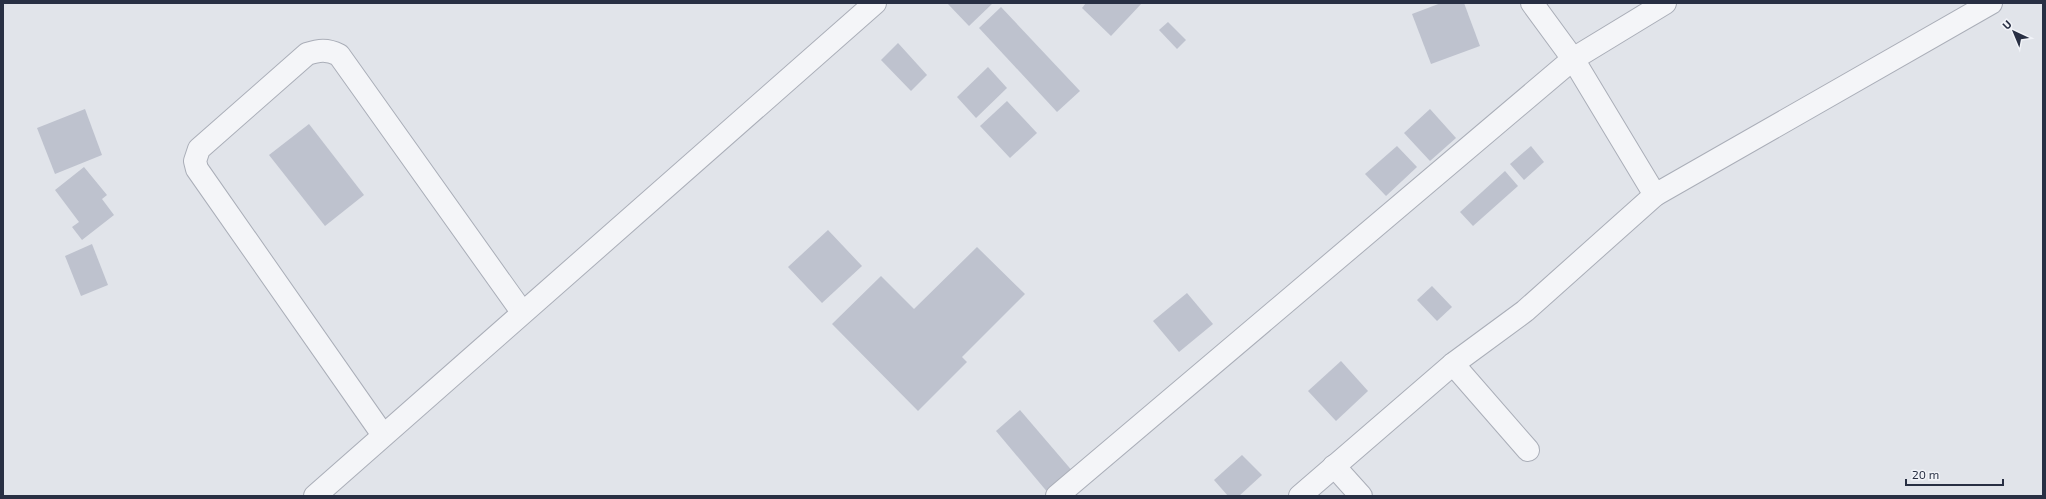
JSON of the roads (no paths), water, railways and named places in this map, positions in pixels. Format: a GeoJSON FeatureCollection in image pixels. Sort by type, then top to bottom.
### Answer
{"type":"FeatureCollection","features":[{"type":"Feature","properties":{"kind":"street"},"geometry":{"type":"LineString","coordinates":[[315,496],[522,312],[875,3]]}},
{"type":"Feature","properties":{"kind":"street"},"geometry":{"type":"LineString","coordinates":[[1532,3],[1573,59],[1655,195]]}},
{"type":"Feature","properties":{"kind":"street"},"geometry":{"type":"LineString","coordinates":[[1058,496],[1573,59],[1665,3]]}},
{"type":"Feature","properties":{"kind":"street"},"geometry":{"type":"LineString","coordinates":[[1300,496],[1453,364],[1525,311],[1655,195],[1990,3]]}},
{"type":"Feature","properties":{"kind":"street"},"geometry":{"type":"LineString","coordinates":[[383,435],[197,170],[194,161],[199,149],[205,143],[307,54],[319,50],[329,50],[339,55],[522,312]]}},
{"type":"Feature","properties":{"kind":"street"},"geometry":{"type":"LineString","coordinates":[[1453,364],[1528,450]]}},
{"type":"Feature","properties":{"kind":"street"},"geometry":{"type":"LineString","coordinates":[[1334,466],[1361,496]]}}]}
